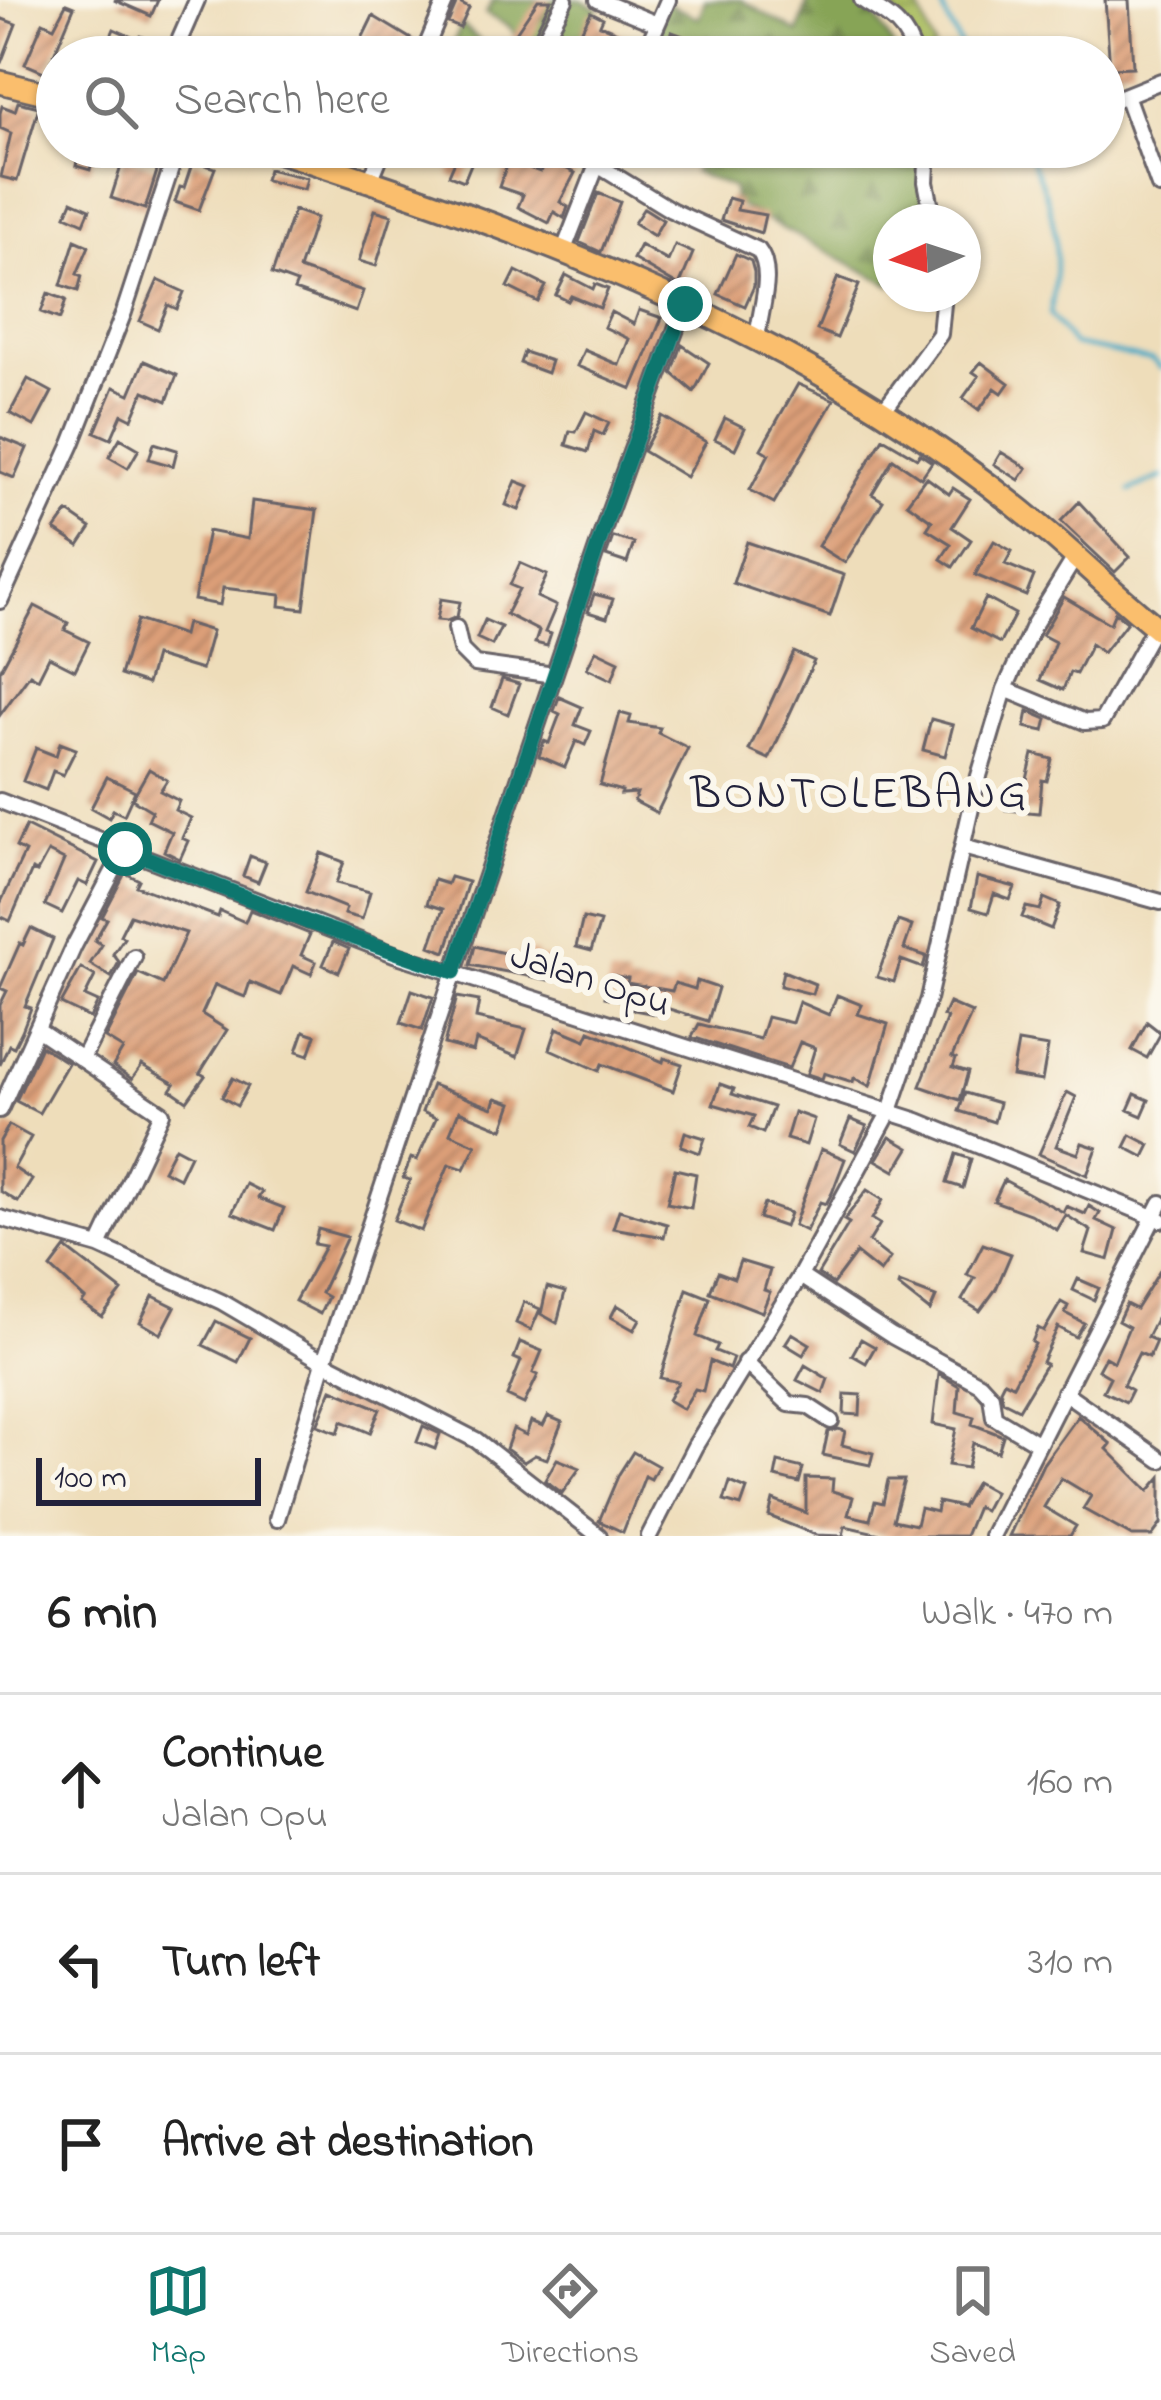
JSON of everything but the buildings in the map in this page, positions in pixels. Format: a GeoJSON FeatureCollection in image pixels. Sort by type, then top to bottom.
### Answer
{"type":"FeatureCollection","features":[{"type":"Feature","properties":{"kind":"main road"},"geometry":{"type":"LineString","coordinates":[[0,82],[36,91]]}},
{"type":"Feature","properties":{"kind":"main road"},"geometry":{"type":"LineString","coordinates":[[329,168],[562,252],[685,304],[883,412],[1008,500],[1158,629]]}},
{"type":"Feature","properties":{"kind":"street"},"geometry":{"type":"LineString","coordinates":[[181,36],[197,0]]}},
{"type":"Feature","properties":{"kind":"street"},"geometry":{"type":"LineString","coordinates":[[431,36],[446,0]]}},
{"type":"Feature","properties":{"kind":"street"},"geometry":{"type":"LineString","coordinates":[[546,36],[565,0]]}},
{"type":"Feature","properties":{"kind":"street"},"geometry":{"type":"LineString","coordinates":[[598,0],[657,24]]}},
{"type":"Feature","properties":{"kind":"street"},"geometry":{"type":"LineString","coordinates":[[652,36],[668,0]]}},
{"type":"Feature","properties":{"kind":"street"},"geometry":{"type":"LineString","coordinates":[[862,0],[899,22],[909,36]]}},
{"type":"Feature","properties":{"kind":"street"},"geometry":{"type":"LineString","coordinates":[[1159,186],[1126,95],[1161,81]]}},
{"type":"Feature","properties":{"kind":"street"},"geometry":{"type":"LineString","coordinates":[[0,601],[72,445],[124,312],[171,168]]}},
{"type":"Feature","properties":{"kind":"street"},"geometry":{"type":"LineString","coordinates":[[370,181],[375,168]]}},
{"type":"Feature","properties":{"kind":"street"},"geometry":{"type":"LineString","coordinates":[[562,252],[595,168]]}},
{"type":"Feature","properties":{"kind":"street"},"geometry":{"type":"LineString","coordinates":[[601,168],[671,210],[758,250],[765,259],[766,279],[757,342]]}},
{"type":"Feature","properties":{"kind":"street"},"geometry":{"type":"LineString","coordinates":[[927,168],[930,204]]}},
{"type":"Feature","properties":{"kind":"street"},"geometry":{"type":"LineString","coordinates":[[277,1519],[324,1362],[454,972],[685,304]]}},
{"type":"Feature","properties":{"kind":"street"},"geometry":{"type":"LineString","coordinates":[[883,412],[940,334],[942,312]]}},
{"type":"Feature","properties":{"kind":"street"},"geometry":{"type":"LineString","coordinates":[[649,1536],[683,1466],[800,1276],[890,1112],[928,999],[976,786],[1005,689],[1033,626],[1076,556]]}},
{"type":"Feature","properties":{"kind":"street"},"geometry":{"type":"LineString","coordinates":[[457,628],[461,650],[475,664],[554,675]]}},
{"type":"Feature","properties":{"kind":"street"},"geometry":{"type":"LineString","coordinates":[[1005,689],[1096,724],[1102,722],[1158,629]]}},
{"type":"Feature","properties":{"kind":"street","name":"Jalan Opu"},"geometry":{"type":"LineString","coordinates":[[0,801],[310,923],[890,1112],[1159,1213]]}},
{"type":"Feature","properties":{"kind":"street"},"geometry":{"type":"LineString","coordinates":[[964,848],[1161,902]]}},
{"type":"Feature","properties":{"kind":"street"},"geometry":{"type":"LineString","coordinates":[[0,1110],[74,946],[125,849]]}},
{"type":"Feature","properties":{"kind":"street"},"geometry":{"type":"LineString","coordinates":[[83,1057],[134,957]]}},
{"type":"Feature","properties":{"kind":"street"},"geometry":{"type":"LineString","coordinates":[[37,1029],[162,1113],[98,1246]]}},
{"type":"Feature","properties":{"kind":"street"},"geometry":{"type":"LineString","coordinates":[[992,1536],[1159,1213]]}},
{"type":"Feature","properties":{"kind":"street"},"geometry":{"type":"LineString","coordinates":[[0,1218],[98,1246],[222,1303],[476,1440],[599,1536]]}},
{"type":"Feature","properties":{"kind":"street"},"geometry":{"type":"LineString","coordinates":[[800,1276],[892,1336],[980,1384],[991,1396],[994,1417],[1037,1443]]}},
{"type":"Feature","properties":{"kind":"street"},"geometry":{"type":"LineString","coordinates":[[745,1362],[789,1404],[808,1406],[831,1421]]}},
{"type":"Feature","properties":{"kind":"street"},"geometry":{"type":"LineString","coordinates":[[1064,1392],[1161,1460]]}},
{"type":"Feature","properties":{"kind":"green space"},"geometry":{"type":"Polygon","coordinates":[[[493,0],[581,0],[598,9],[582,36],[515,36],[511,28],[486,14],[493,0]]]}},
{"type":"Feature","properties":{"kind":"green space"},"geometry":{"type":"Polygon","coordinates":[[[705,0],[741,0],[798,33],[808,0],[845,1],[866,8],[887,36],[671,36],[648,30],[661,1],[699,18],[705,0]]]}},
{"type":"Feature","properties":{"kind":"green space"},"geometry":{"type":"Polygon","coordinates":[[[904,0],[916,0],[930,36],[908,36],[894,11],[904,0]]]}},
{"type":"Feature","properties":{"kind":"green space"},"geometry":{"type":"Polygon","coordinates":[[[462,25],[475,36],[456,36],[462,25]]]}},
{"type":"Feature","properties":{"kind":"green space"},"geometry":{"type":"Polygon","coordinates":[[[695,168],[923,168],[924,204],[873,204],[873,276],[734,203],[733,188],[693,172],[695,168]]]}},
{"type":"Feature","properties":{"kind":"waterway"},"geometry":{"type":"LineString","coordinates":[[938,0],[956,36]]}},
{"type":"Feature","properties":{"kind":"waterway"},"geometry":{"type":"LineString","coordinates":[[1034,168],[1054,228],[1056,268],[1050,314],[1073,345],[1152,360],[1161,368]]}},
{"type":"Feature","properties":{"kind":"waterway"},"geometry":{"type":"LineString","coordinates":[[1130,491],[1161,477]]}},
{"type":"Feature","properties":{"kind":"district","name":"BONTOLEBANG"},"geometry":{"type":"Point","coordinates":[860,796]}},
{"type":"Feature","properties":{"kind":"route"},"geometry":{"type":"LineString","coordinates":[[125,849],[227,892],[454,972],[685,304]]}}]}
